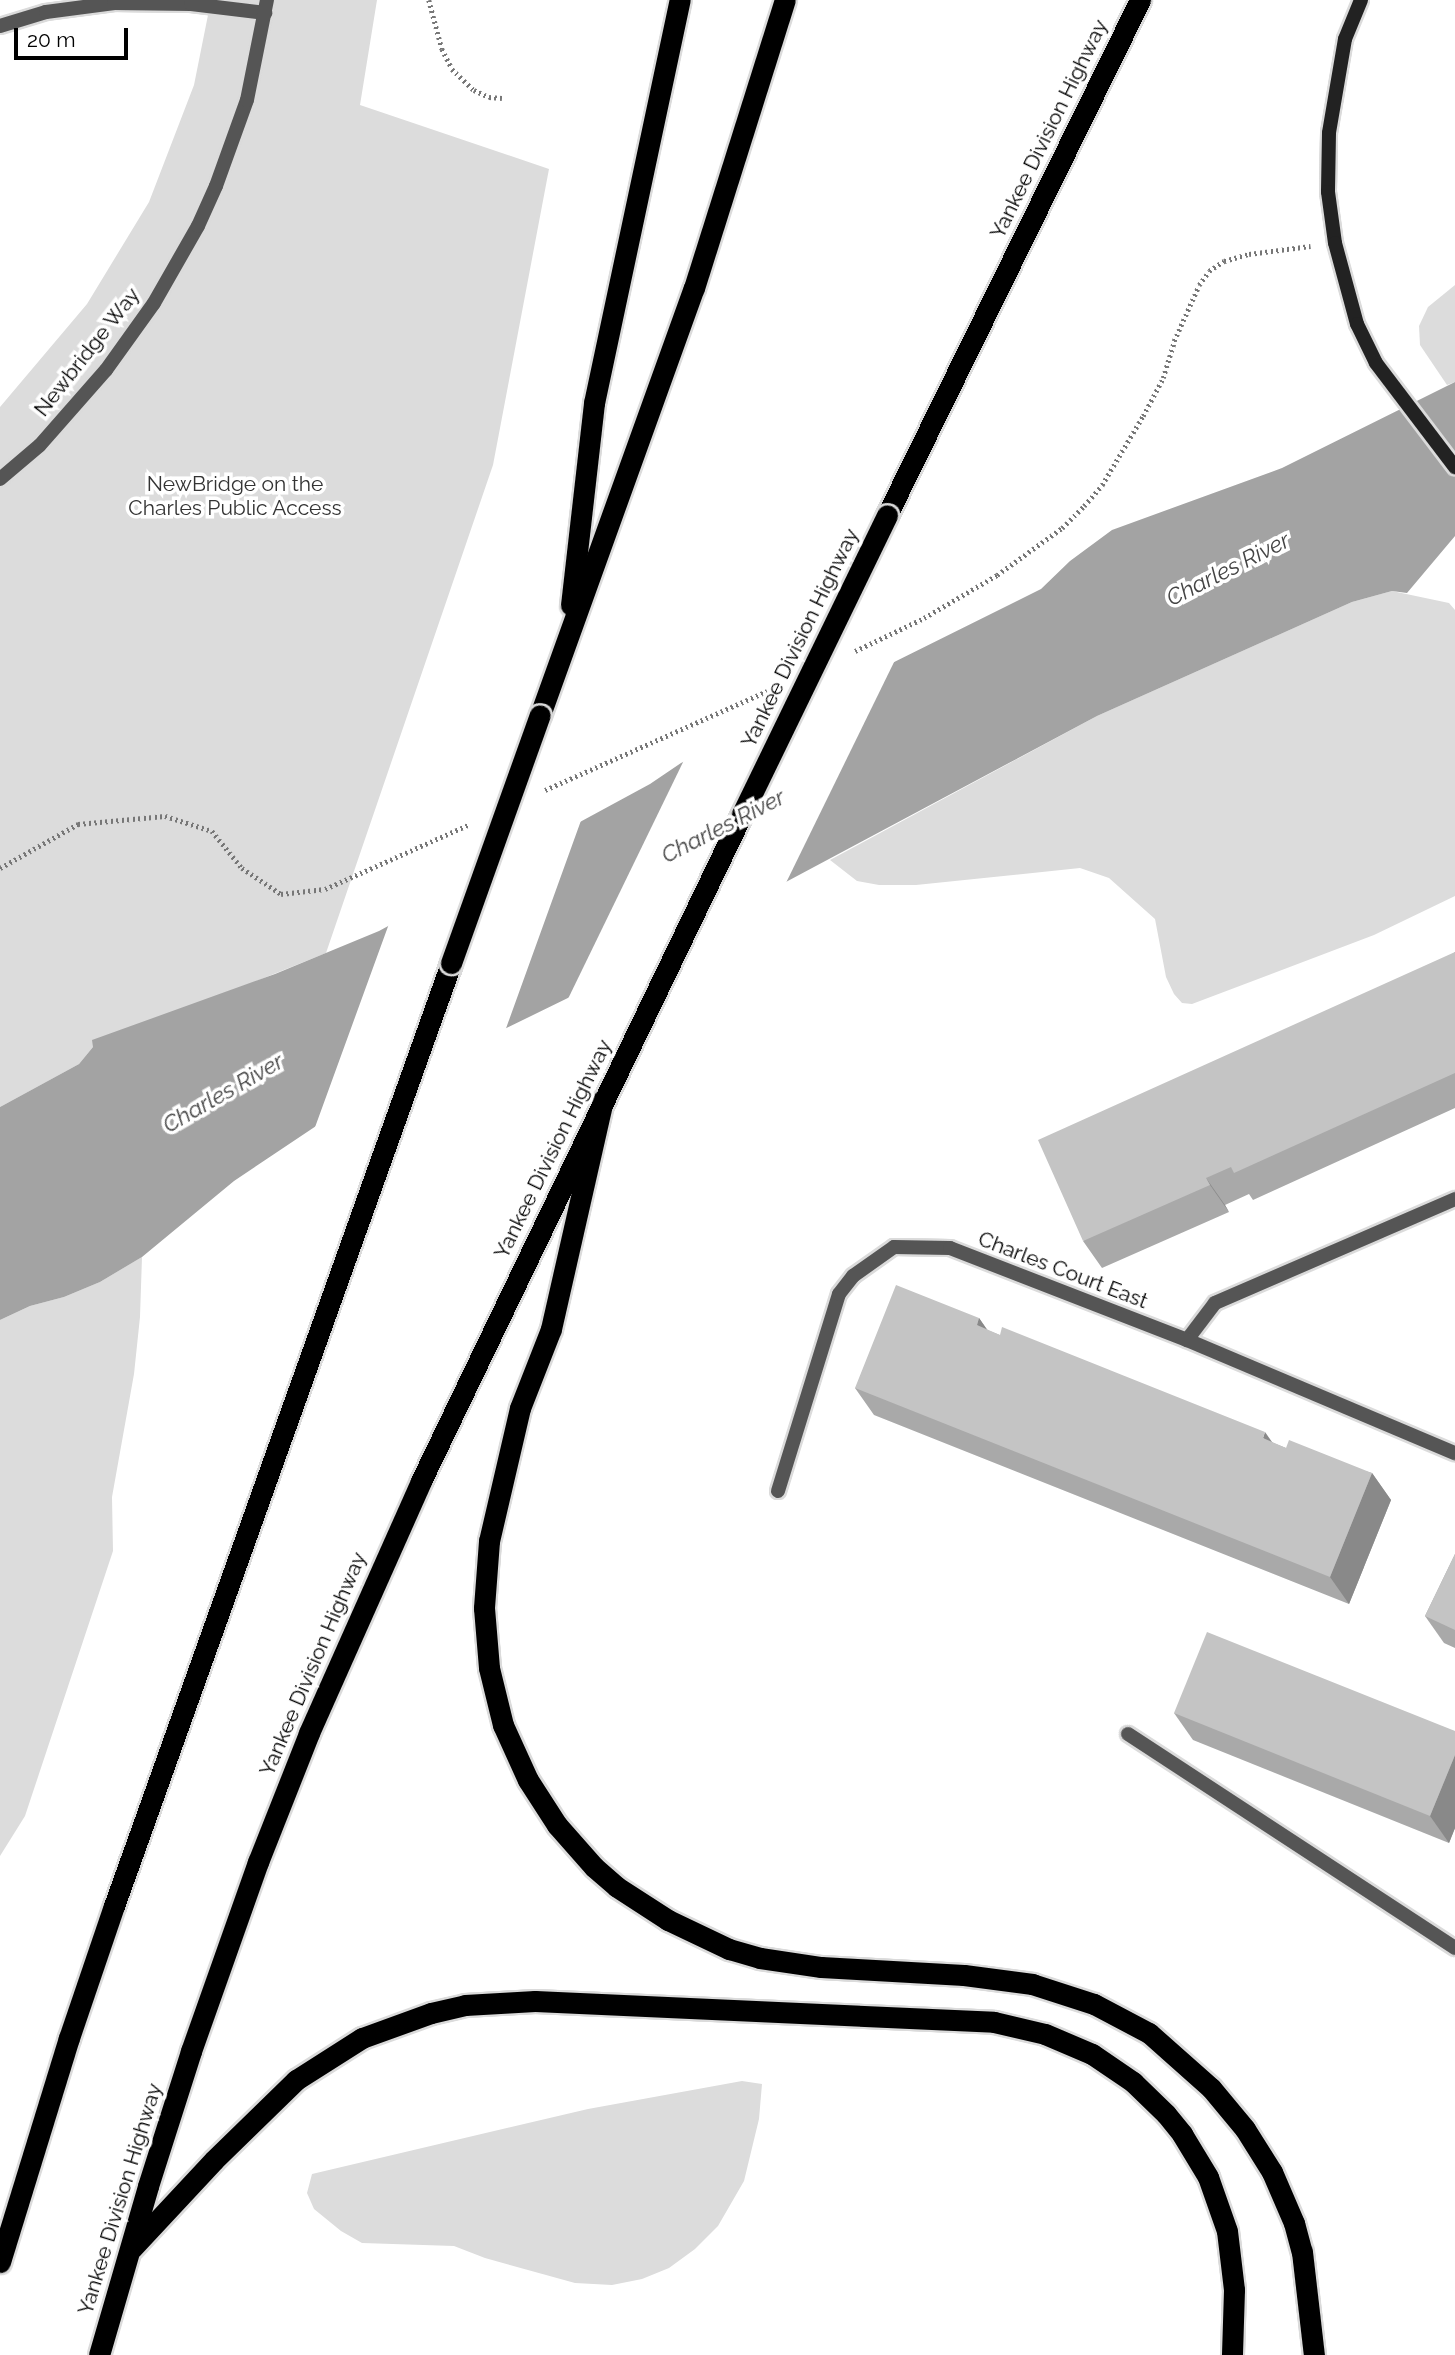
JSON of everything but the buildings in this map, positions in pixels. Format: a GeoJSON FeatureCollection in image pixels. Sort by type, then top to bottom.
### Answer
{"type":"FeatureCollection","features":[{"type":"Feature","properties":{"kind":"highway"},"geometry":{"type":"LineString","coordinates":[[567,642],[594,403],[680,0]]}},
{"type":"Feature","properties":{"kind":"highway"},"geometry":{"type":"LineString","coordinates":[[0,2262],[69,2038],[709,243],[785,0]]}},
{"type":"Feature","properties":{"kind":"highway","name":"Yankee Division Highway"},"geometry":{"type":"LineString","coordinates":[[99,2355],[128,2252],[213,1989],[309,1733],[421,1480],[603,1100],[1140,0]]}},
{"type":"Feature","properties":{"kind":"highway"},"geometry":{"type":"LineString","coordinates":[[603,1100],[551,1329],[520,1408],[489,1541],[484,1608],[489,1668],[503,1725],[528,1780],[556,1825],[594,1867],[617,1887],[668,1920],[729,1949],[821,1967],[964,1975],[1032,1984],[1094,2004],[1149,2034],[1211,2088],[1245,2129],[1272,2172],[1294,2222],[1302,2252],[1314,2355]]}},
{"type":"Feature","properties":{"kind":"highway"},"geometry":{"type":"LineString","coordinates":[[128,2252],[214,2160],[296,2080],[362,2038],[431,2013],[477,2004],[535,2001],[969,2020],[1045,2034],[1092,2054],[1133,2082],[1166,2114],[1197,2156],[1218,2202],[1232,2262],[1234,2322],[1231,2355]]}},
{"type":"Feature","properties":{"kind":"main road"},"geometry":{"type":"LineString","coordinates":[[1361,0],[1345,39],[1329,133],[1328,192],[1335,243],[1349,299],[1366,343],[1388,380],[1453,465]]}},
{"type":"Feature","properties":{"kind":"street"},"geometry":{"type":"LineString","coordinates":[[0,26],[46,12],[114,3],[266,7]]}},
{"type":"Feature","properties":{"kind":"street","name":"Newbridge Way"},"geometry":{"type":"LineString","coordinates":[[0,479],[40,445],[106,370],[176,267],[198,226],[232,144],[247,100],[266,7]]}},
{"type":"Feature","properties":{"kind":"street"},"geometry":{"type":"LineString","coordinates":[[1187,1340],[1215,1303],[1455,1199]]}},
{"type":"Feature","properties":{"kind":"street","name":"Charles Court East"},"geometry":{"type":"LineString","coordinates":[[778,1491],[839,1294],[852,1276],[894,1247],[950,1248],[1187,1340],[1455,1453]]}},
{"type":"Feature","properties":{"kind":"street"},"geometry":{"type":"LineString","coordinates":[[1128,1734],[1455,1948]]}},
{"type":"Feature","properties":{"kind":"path"},"geometry":{"type":"LineString","coordinates":[[429,0],[442,50],[452,69],[474,90],[489,97],[502,98]]}},
{"type":"Feature","properties":{"kind":"path"},"geometry":{"type":"LineString","coordinates":[[0,868],[78,824],[165,816],[212,831],[242,869],[281,894],[325,889],[366,871]]}},
{"type":"Feature","properties":{"kind":"green space","name":"NewBridge on the Charles Public Access"},"geometry":{"type":"Polygon","coordinates":[[[211,0],[377,0],[360,105],[549,169],[493,465],[326,953],[93,1047],[79,1064],[0,1107],[0,407],[87,304],[149,202],[194,85],[211,0]]]}},
{"type":"Feature","properties":{"kind":"green space"},"geometry":{"type":"Polygon","coordinates":[[[1455,285],[1455,382],[1447,385],[1420,345],[1419,326],[1428,307],[1455,285]]]}},
{"type":"Feature","properties":{"kind":"green space"},"geometry":{"type":"Polygon","coordinates":[[[1392,591],[1449,603],[1455,610],[1455,896],[1374,935],[1192,1004],[1182,1003],[1166,977],[1155,919],[1109,878],[1080,868],[916,885],[879,885],[857,881],[830,860],[1097,716],[1352,602],[1392,591]]]}},
{"type":"Feature","properties":{"kind":"green space"},"geometry":{"type":"Polygon","coordinates":[[[142,1257],[134,1374],[112,1497],[113,1551],[25,1816],[0,1856],[0,1320],[30,1306],[64,1297],[100,1282],[142,1257]]]}},
{"type":"Feature","properties":{"kind":"green space"},"geometry":{"type":"Polygon","coordinates":[[[742,2081],[762,2084],[759,2119],[744,2181],[718,2226],[695,2249],[669,2268],[642,2279],[612,2285],[575,2283],[485,2258],[454,2246],[362,2243],[341,2231],[314,2209],[307,2193],[312,2174],[588,2109],[742,2081]]]}},
{"type":"Feature","properties":{"kind":"water","name":"Charles River"},"geometry":{"type":"Polygon","coordinates":[[[1455,382],[1455,536],[1407,593],[1392,591],[1352,602],[1097,716],[574,995],[343,1108],[234,1181],[142,1257],[100,1282],[64,1297],[30,1306],[0,1320],[0,1107],[79,1064],[93,1047],[92,1040],[275,974],[379,931],[650,784],[681,763],[860,679],[1041,589],[1070,561],[1112,530],[1282,468],[1455,382]]]}},
{"type":"Feature","properties":{"kind":"pier"},"geometry":{"type":"Polygon","coordinates":[[[897,656],[783,889],[667,954],[566,1003],[686,756],[897,656]]]}},
{"type":"Feature","properties":{"kind":"pier"},"geometry":{"type":"Polygon","coordinates":[[[583,815],[504,1034],[428,1069],[314,1130],[390,921],[447,889],[499,853],[583,815]]]}}]}
